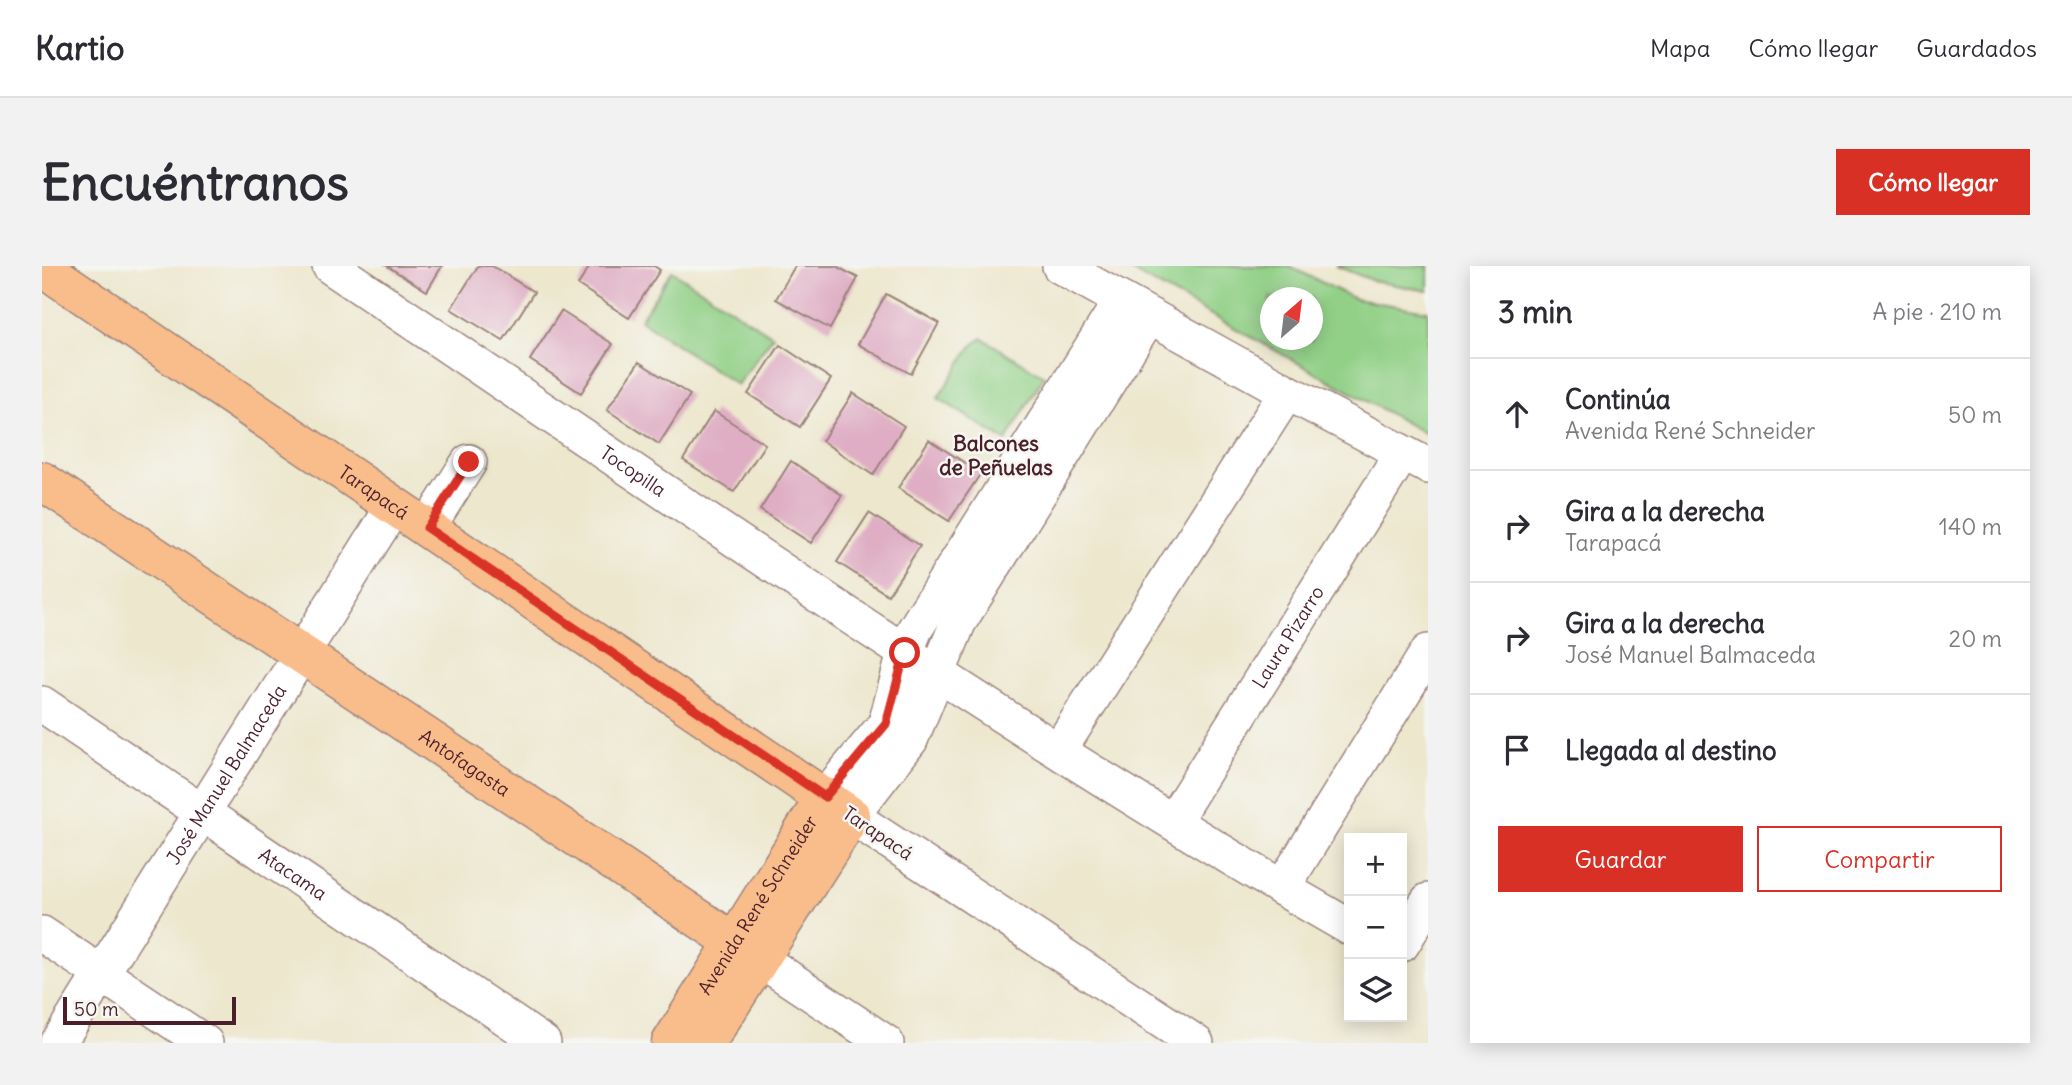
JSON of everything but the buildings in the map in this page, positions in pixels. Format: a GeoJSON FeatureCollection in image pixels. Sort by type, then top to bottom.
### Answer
{"type":"FeatureCollection","features":[{"type":"Feature","properties":{"kind":"main road","name":"Tarapacá"},"geometry":{"type":"LineString","coordinates":[[42,267],[838,806]]}},
{"type":"Feature","properties":{"kind":"main road","name":"Antofagasta"},"geometry":{"type":"LineString","coordinates":[[42,481],[747,950]]}},
{"type":"Feature","properties":{"kind":"main road","name":"Avenida René Schneider"},"geometry":{"type":"LineString","coordinates":[[671,1043],[747,950],[838,806]]}},
{"type":"Feature","properties":{"kind":"main road","name":"Avenida René Schneider"},"geometry":{"type":"LineString","coordinates":[[706,1043],[747,950]]}},
{"type":"Feature","properties":{"kind":"street","name":"Tocopilla"},"geometry":{"type":"LineString","coordinates":[[330,266],[937,675],[1344,924]]}},
{"type":"Feature","properties":{"kind":"street"},"geometry":{"type":"LineString","coordinates":[[1060,266],[1415,460]]}},
{"type":"Feature","properties":{"kind":"street","name":"Avenida René Schneider"},"geometry":{"type":"LineString","coordinates":[[838,806],[886,724],[905,653],[915,629],[1135,308]]}},
{"type":"Feature","properties":{"kind":"street","name":"Avenida René Schneider"},"geometry":{"type":"LineString","coordinates":[[838,806],[910,740],[958,622],[1135,308]]}},
{"type":"Feature","properties":{"kind":"street"},"geometry":{"type":"LineString","coordinates":[[1059,750],[1287,392]]}},
{"type":"Feature","properties":{"kind":"street","name":"Laura Pizarro"},"geometry":{"type":"LineString","coordinates":[[1173,821],[1415,460]]}},
{"type":"Feature","properties":{"kind":"street"},"geometry":{"type":"LineString","coordinates":[[427,528],[469,462]]}},
{"type":"Feature","properties":{"kind":"street","name":"José Manuel Balmaceda"},"geometry":{"type":"LineString","coordinates":[[58,1043],[394,506]]}},
{"type":"Feature","properties":{"kind":"street"},"geometry":{"type":"LineString","coordinates":[[1282,888],[1428,652]]}},
{"type":"Feature","properties":{"kind":"street","name":"Atacama"},"geometry":{"type":"LineString","coordinates":[[42,704],[543,1043]]}},
{"type":"Feature","properties":{"kind":"street","name":"Tarapacá"},"geometry":{"type":"LineString","coordinates":[[838,806],[1196,1043]]}},
{"type":"Feature","properties":{"kind":"street"},"geometry":{"type":"LineString","coordinates":[[1407,937],[1428,901]]}},
{"type":"Feature","properties":{"kind":"street"},"geometry":{"type":"LineString","coordinates":[[42,934],[205,1043]]}},
{"type":"Feature","properties":{"kind":"street"},"geometry":{"type":"LineString","coordinates":[[1407,948],[1428,954]]}},
{"type":"Feature","properties":{"kind":"street","name":"Antofagasta"},"geometry":{"type":"LineString","coordinates":[[747,950],[886,1043]]}},
{"type":"Feature","properties":{"kind":"green space"},"geometry":{"type":"Polygon","coordinates":[[[1123,266],[1289,266],[1355,299],[1428,311],[1428,435],[1275,350],[1323,350],[1323,287],[1260,287],[1260,342],[1123,266]]]}},
{"type":"Feature","properties":{"kind":"green space"},"geometry":{"type":"Polygon","coordinates":[[[1336,266],[1428,266],[1428,291],[1374,281],[1336,266]]]}},
{"type":"Feature","properties":{"kind":"green space"},"geometry":{"type":"Polygon","coordinates":[[[672,271],[773,336],[737,385],[640,320],[672,271]]]}},
{"type":"Feature","properties":{"kind":"green space"},"geometry":{"type":"Polygon","coordinates":[[[982,338],[1044,376],[1006,441],[938,398],[971,347],[982,338]]]}},
{"type":"Feature","properties":{"kind":"district","name":"Balcones de Peñuelas"},"geometry":{"type":"Point","coordinates":[996,456]}},
{"type":"Feature","properties":{"kind":"route"},"geometry":{"type":"LineString","coordinates":[[469,462],[427,528],[825,797],[886,724],[905,653]]}}]}
